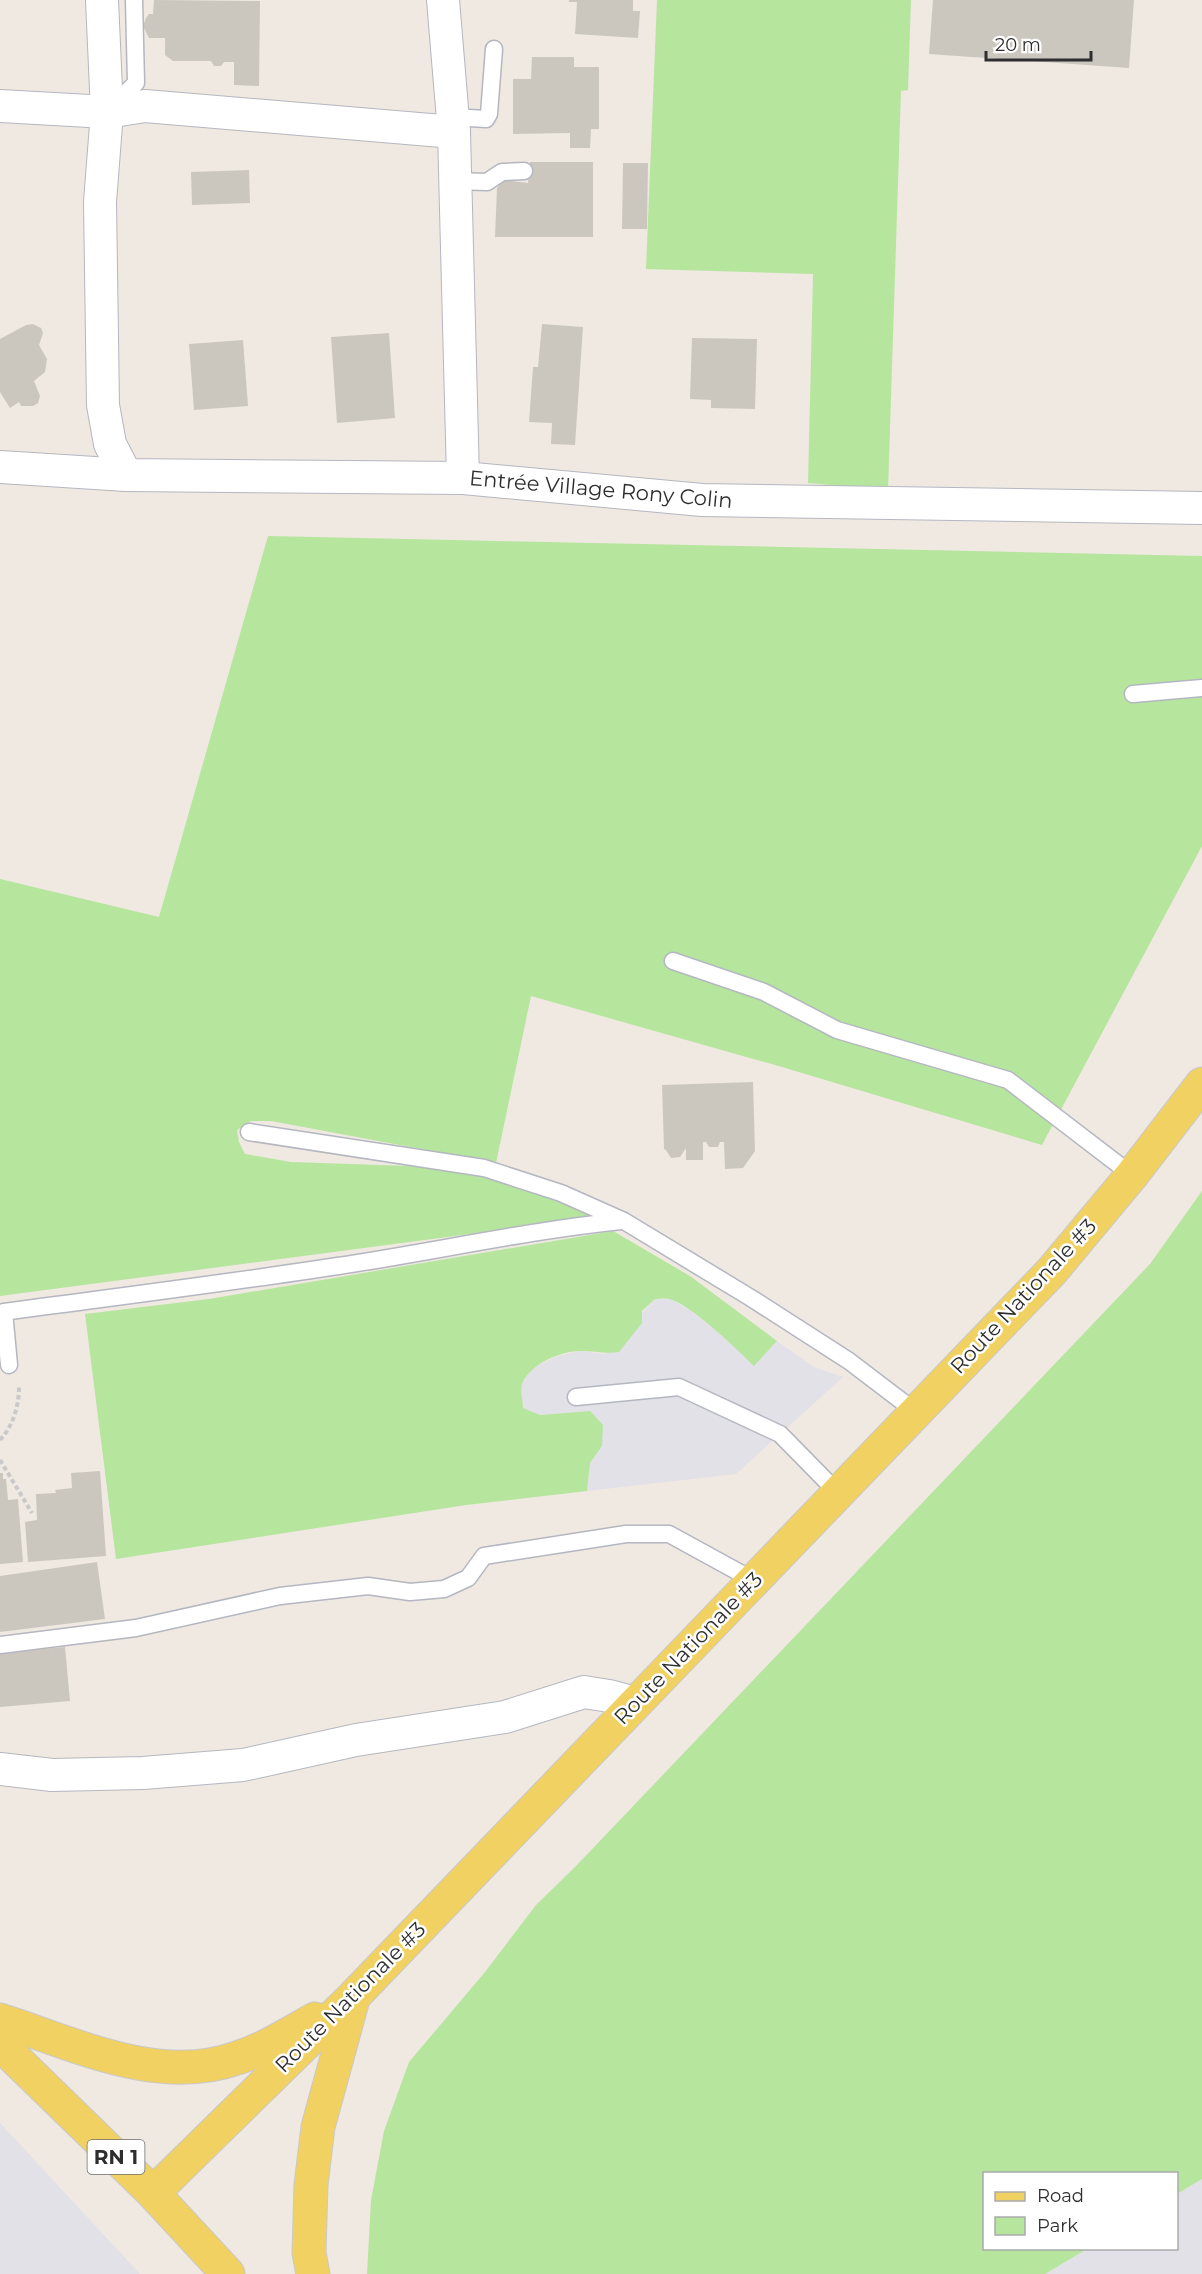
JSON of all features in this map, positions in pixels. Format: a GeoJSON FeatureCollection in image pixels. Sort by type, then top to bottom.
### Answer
{"type":"FeatureCollection","features":[{"type":"Feature","properties":{"kind":"main road","name":"Route Nationale #3"},"geometry":{"type":"LineString","coordinates":[[153,2193],[353,1997],[1052,1271],[1132,1175],[1202,1084]]}},
{"type":"Feature","properties":{"kind":"main road"},"geometry":{"type":"LineString","coordinates":[[0,2020],[123,2061],[154,2066],[195,2067],[235,2059],[268,2045],[353,1997]]}},
{"type":"Feature","properties":{"kind":"main road"},"geometry":{"type":"LineString","coordinates":[[313,2274],[309,2253],[311,2196],[318,2127],[353,1997]]}},
{"type":"Feature","properties":{"kind":"main road","name":"RN 1"},"geometry":{"type":"LineString","coordinates":[[0,2044],[153,2193],[228,2274]]}},
{"type":"Feature","properties":{"kind":"street"},"geometry":{"type":"LineString","coordinates":[[102,0],[106,112],[99,202],[103,394],[110,444],[126,474]]}},
{"type":"Feature","properties":{"kind":"street"},"geometry":{"type":"LineString","coordinates":[[443,0],[453,124],[463,478]]}},
{"type":"Feature","properties":{"kind":"street"},"geometry":{"type":"LineString","coordinates":[[0,106],[106,112],[145,106],[453,124]]}},
{"type":"Feature","properties":{"kind":"street","name":"Entrée Village Rony Colin"},"geometry":{"type":"LineString","coordinates":[[0,467],[126,474],[463,478],[702,500],[1202,508]]}},
{"type":"Feature","properties":{"kind":"street"},"geometry":{"type":"LineString","coordinates":[[0,1769],[52,1775],[144,1773],[243,1765],[356,1740],[505,1717],[584,1692],[635,1703]]}},
{"type":"Feature","properties":{"kind":"lane"},"geometry":{"type":"LineString","coordinates":[[106,112],[135,83],[134,0]]}},
{"type":"Feature","properties":{"kind":"lane"},"geometry":{"type":"LineString","coordinates":[[453,124],[486,119],[489,114],[494,49]]}},
{"type":"Feature","properties":{"kind":"lane"},"geometry":{"type":"LineString","coordinates":[[455,181],[488,182],[502,172],[524,171]]}},
{"type":"Feature","properties":{"kind":"lane"},"geometry":{"type":"LineString","coordinates":[[1133,694],[1202,688]]}},
{"type":"Feature","properties":{"kind":"lane"},"geometry":{"type":"LineString","coordinates":[[673,961],[764,992],[837,1030],[1008,1080],[1132,1175]]}},
{"type":"Feature","properties":{"kind":"lane"},"geometry":{"type":"LineString","coordinates":[[249,1132],[484,1168],[561,1193],[624,1221],[751,1298],[849,1361],[916,1412]]}},
{"type":"Feature","properties":{"kind":"lane"},"geometry":{"type":"LineString","coordinates":[[9,1365],[4,1312],[339,1266],[578,1225],[624,1221]]}},
{"type":"Feature","properties":{"kind":"lane"},"geometry":{"type":"LineString","coordinates":[[576,1397],[679,1387],[780,1434],[838,1493]]}},
{"type":"Feature","properties":{"kind":"lane"},"geometry":{"type":"LineString","coordinates":[[0,1645],[136,1628],[280,1596],[368,1586],[410,1592],[444,1589],[468,1578],[484,1557],[626,1534],[669,1534],[753,1580]]}},
{"type":"Feature","properties":{"kind":"path"},"geometry":{"type":"LineString","coordinates":[[0,1440],[5,1435],[15,1413],[19,1398],[19,1379],[15,1370],[9,1365]]}},
{"type":"Feature","properties":{"kind":"path"},"geometry":{"type":"LineString","coordinates":[[0,1460],[32,1514]]}},
{"type":"Feature","properties":{"kind":"shaded area"},"geometry":{"type":"Polygon","coordinates":[[[655,1299],[671,1299],[693,1312],[754,1365],[777,1341],[814,1367],[843,1377],[736,1474],[587,1491],[590,1463],[602,1446],[590,1411],[540,1415],[523,1408],[521,1386],[530,1369],[555,1357],[580,1351],[605,1354],[655,1299]]]}},
{"type":"Feature","properties":{"kind":"shaded area"},"geometry":{"type":"Polygon","coordinates":[[[0,2123],[140,2274],[0,2274],[0,2123]]]}},
{"type":"Feature","properties":{"kind":"shaded area"},"geometry":{"type":"Polygon","coordinates":[[[1202,2179],[1202,2274],[1045,2274],[1085,2250],[1178,2250],[1178,2193],[1202,2179]]]}},
{"type":"Feature","properties":{"kind":"green space"},"geometry":{"type":"Polygon","coordinates":[[[657,0],[911,0],[908,90],[901,91],[888,490],[808,483],[813,274],[646,269],[657,0]]]}},
{"type":"Feature","properties":{"kind":"green space"},"geometry":{"type":"Polygon","coordinates":[[[268,536],[1202,556],[1202,846],[1042,1145],[782,1067],[531,996],[496,1163],[271,1121],[251,1121],[237,1130],[239,1142],[245,1154],[291,1162],[409,1166],[485,1176],[560,1198],[605,1218],[0,1296],[0,879],[159,917],[268,536]]]}},
{"type":"Feature","properties":{"kind":"green space"},"geometry":{"type":"Polygon","coordinates":[[[1202,1191],[1202,2179],[1178,2193],[1178,2172],[983,2172],[983,2250],[1085,2250],[1045,2274],[367,2274],[371,2200],[384,2131],[409,2062],[485,1972],[536,1905],[576,1866],[1150,1264],[1202,1191]]]}},
{"type":"Feature","properties":{"kind":"green space"},"geometry":{"type":"Polygon","coordinates":[[[613,1231],[690,1276],[777,1341],[754,1366],[713,1328],[678,1302],[669,1299],[655,1299],[642,1311],[642,1323],[619,1352],[564,1353],[532,1370],[522,1384],[523,1408],[540,1415],[590,1411],[603,1425],[602,1446],[590,1463],[587,1491],[466,1505],[116,1559],[85,1314],[209,1299],[613,1231]]]}},
{"type":"Feature","properties":{"kind":"building"},"geometry":{"type":"Polygon","coordinates":[[[154,0],[260,1],[259,86],[234,85],[234,62],[224,62],[221,66],[214,66],[211,61],[173,61],[165,55],[165,38],[149,38],[143,26],[149,14],[153,14],[154,0]]]}},
{"type":"Feature","properties":{"kind":"building"},"geometry":{"type":"Polygon","coordinates":[[[569,0],[633,0],[633,11],[640,11],[638,38],[575,34],[577,2],[569,2],[569,0]]]}},
{"type":"Feature","properties":{"kind":"building"},"geometry":{"type":"Polygon","coordinates":[[[933,0],[1134,0],[1129,68],[929,54],[933,0]]]}},
{"type":"Feature","properties":{"kind":"building"},"geometry":{"type":"Polygon","coordinates":[[[532,57],[574,57],[574,67],[599,67],[599,129],[591,129],[590,148],[570,148],[570,133],[513,134],[513,79],[531,79],[532,57]]]}},
{"type":"Feature","properties":{"kind":"building"},"geometry":{"type":"Polygon","coordinates":[[[530,162],[593,162],[593,237],[495,237],[497,188],[504,180],[528,183],[530,162]]]}},
{"type":"Feature","properties":{"kind":"building"},"geometry":{"type":"Polygon","coordinates":[[[623,163],[648,163],[647,229],[622,229],[623,163]]]}},
{"type":"Feature","properties":{"kind":"building"},"geometry":{"type":"Polygon","coordinates":[[[249,170],[250,203],[192,205],[191,172],[249,170]]]}},
{"type":"Feature","properties":{"kind":"building"},"geometry":{"type":"Polygon","coordinates":[[[33,324],[41,328],[43,333],[39,345],[47,359],[45,372],[34,381],[40,396],[38,403],[33,406],[21,406],[19,402],[10,408],[0,392],[0,339],[26,325],[33,324]]]}},
{"type":"Feature","properties":{"kind":"building"},"geometry":{"type":"Polygon","coordinates":[[[542,324],[583,327],[575,445],[551,444],[552,423],[529,422],[533,367],[538,367],[542,324]]]}},
{"type":"Feature","properties":{"kind":"building"},"geometry":{"type":"Polygon","coordinates":[[[389,333],[395,418],[337,423],[331,337],[389,333]]]}},
{"type":"Feature","properties":{"kind":"building"},"geometry":{"type":"Polygon","coordinates":[[[692,338],[757,339],[755,409],[711,408],[711,400],[690,399],[692,338]]]}},
{"type":"Feature","properties":{"kind":"building"},"geometry":{"type":"Polygon","coordinates":[[[243,340],[248,406],[194,410],[189,344],[243,340]]]}},
{"type":"Feature","properties":{"kind":"building"},"geometry":{"type":"Polygon","coordinates":[[[753,1082],[755,1151],[743,1168],[725,1169],[724,1142],[720,1142],[718,1147],[709,1147],[706,1142],[703,1142],[703,1160],[686,1160],[686,1148],[680,1157],[671,1158],[664,1149],[662,1085],[753,1082]]]}},
{"type":"Feature","properties":{"kind":"building"},"geometry":{"type":"Polygon","coordinates":[[[100,1471],[106,1556],[28,1562],[25,1522],[37,1520],[36,1494],[56,1493],[55,1490],[72,1488],[71,1473],[100,1471]]]}},
{"type":"Feature","properties":{"kind":"building"},"geometry":{"type":"Polygon","coordinates":[[[0,1473],[3,1473],[3,1479],[6,1479],[8,1500],[18,1499],[23,1562],[0,1564],[0,1473]]]}},
{"type":"Feature","properties":{"kind":"building"},"geometry":{"type":"Polygon","coordinates":[[[97,1562],[105,1619],[0,1632],[0,1576],[97,1562]]]}},
{"type":"Feature","properties":{"kind":"building"},"geometry":{"type":"Polygon","coordinates":[[[65,1647],[70,1701],[0,1707],[0,1653],[65,1647]]]}}]}
